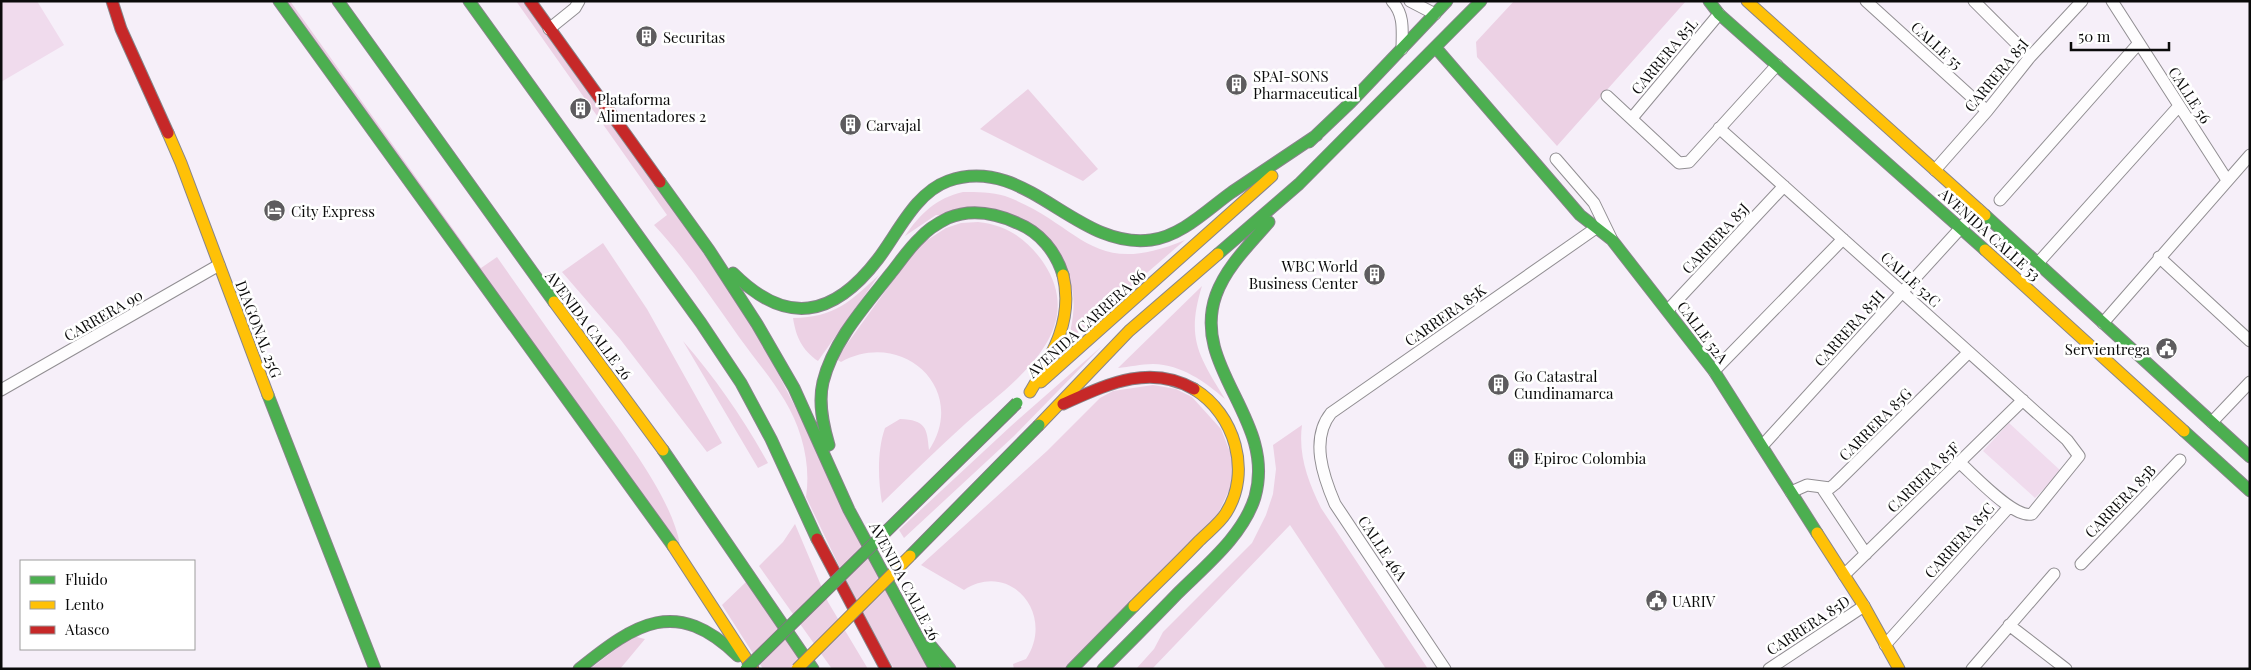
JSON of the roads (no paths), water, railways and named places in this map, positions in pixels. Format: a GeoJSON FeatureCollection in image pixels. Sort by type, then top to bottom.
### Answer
{"type":"FeatureCollection","features":[{"type":"Feature","properties":{"kind":"main road","name":"DIAGONAL 25G"},"geometry":{"type":"LineString","coordinates":[[112,1],[121,29],[181,163],[375,669]]}},
{"type":"Feature","properties":{"kind":"main road"},"geometry":{"type":"LineString","coordinates":[[279,1],[680,556],[749,669]]}},
{"type":"Feature","properties":{"kind":"main road","name":"AVENIDA CALLE 26"},"geometry":{"type":"LineString","coordinates":[[338,1],[514,250],[638,414],[813,669]]}},
{"type":"Feature","properties":{"kind":"main road"},"geometry":{"type":"LineString","coordinates":[[469,1],[701,322],[741,383],[770,438],[822,548],[886,669]]}},
{"type":"Feature","properties":{"kind":"main road","name":"AVENIDA CALLE 26"},"geometry":{"type":"LineString","coordinates":[[530,1],[709,250],[757,324],[794,388],[849,510],[935,669]]}},
{"type":"Feature","properties":{"kind":"main road","name":"AVENIDA CARRERA 86"},"geometry":{"type":"LineString","coordinates":[[749,669],[1017,403],[1317,135],[1447,1]]}},
{"type":"Feature","properties":{"kind":"main road"},"geometry":{"type":"LineString","coordinates":[[797,669],[1058,406],[1129,331],[1299,184],[1481,1]]}},
{"type":"Feature","properties":{"kind":"main road","name":"AVENIDA CALLE 53"},"geometry":{"type":"LineString","coordinates":[[1709,1],[1719,14],[1961,228],[2250,491]]}},
{"type":"Feature","properties":{"kind":"main road","name":"AVENIDA CALLE 53"},"geometry":{"type":"LineString","coordinates":[[1754,3],[2250,458]]}},
{"type":"Feature","properties":{"kind":"main road","name":"CALLE 52A"},"geometry":{"type":"LineString","coordinates":[[1436,48],[1580,215],[1612,240],[1714,371],[1864,606],[1899,669]]}},
{"type":"Feature","properties":{"kind":"main road"},"geometry":{"type":"LineString","coordinates":[[709,250],[750,289],[770,302],[790,309],[812,308],[836,298],[849,290],[877,262],[927,194],[948,181],[970,176],[998,176],[1027,189],[1104,235],[1129,241],[1151,240],[1178,230],[1317,135]]}},
{"type":"Feature","properties":{"kind":"main road"},"geometry":{"type":"LineString","coordinates":[[1104,669],[1230,539],[1255,498],[1260,462],[1256,438],[1248,418],[1218,364],[1212,341],[1213,305],[1220,286],[1242,254],[1299,184]]}},
{"type":"Feature","properties":{"kind":"main road"},"geometry":{"type":"LineString","coordinates":[[849,510],[822,419],[823,380],[833,357],[850,330],[919,238],[934,226],[955,216],[982,213],[1008,218],[1024,226],[1052,250],[1063,274],[1066,311],[1057,342],[1030,392]]}},
{"type":"Feature","properties":{"kind":"main road"},"geometry":{"type":"LineString","coordinates":[[1058,406],[1128,378],[1161,377],[1175,380],[1190,385],[1217,407],[1230,424],[1237,443],[1240,462],[1238,483],[1226,514],[1072,669]]}},
{"type":"Feature","properties":{"kind":"main road"},"geometry":{"type":"LineString","coordinates":[[903,611],[950,669]]}},
{"type":"Feature","properties":{"kind":"main road"},"geometry":{"type":"LineString","coordinates":[[579,669],[622,635],[643,624],[660,621],[690,623],[701,627],[721,639],[749,669]]}},
{"type":"Feature","properties":{"kind":"street"},"geometry":{"type":"LineString","coordinates":[[537,1],[541,16]]}},
{"type":"Feature","properties":{"kind":"street"},"geometry":{"type":"LineString","coordinates":[[549,29],[575,8],[579,1]]}},
{"type":"Feature","properties":{"kind":"street"},"geometry":{"type":"LineString","coordinates":[[1392,1],[1400,13],[1402,49]]}},
{"type":"Feature","properties":{"kind":"street"},"geometry":{"type":"LineString","coordinates":[[1410,1],[1436,14]]}},
{"type":"Feature","properties":{"kind":"street","name":"CALLE 55"},"geometry":{"type":"LineString","coordinates":[[1866,1],[1987,111]]}},
{"type":"Feature","properties":{"kind":"street"},"geometry":{"type":"LineString","coordinates":[[1974,1],[2030,57]]}},
{"type":"Feature","properties":{"kind":"street","name":"CARRERA 85I"},"geometry":{"type":"LineString","coordinates":[[1935,170],[1987,111],[2030,57],[2082,1]]}},
{"type":"Feature","properties":{"kind":"street","name":"CALLE 56"},"geometry":{"type":"LineString","coordinates":[[2112,1],[2227,180]]}},
{"type":"Feature","properties":{"kind":"street","name":"CARRERA 85L"},"geometry":{"type":"LineString","coordinates":[[1632,118],[1719,14]]}},
{"type":"Feature","properties":{"kind":"street"},"geometry":{"type":"LineString","coordinates":[[2000,200],[2139,43]]}},
{"type":"Feature","properties":{"kind":"street"},"geometry":{"type":"LineString","coordinates":[[1607,96],[1679,163],[1684,164],[1689,162],[1777,65]]}},
{"type":"Feature","properties":{"kind":"street"},"geometry":{"type":"LineString","coordinates":[[2038,263],[2179,106]]}},
{"type":"Feature","properties":{"kind":"street","name":"CALLE 52C"},"geometry":{"type":"LineString","coordinates":[[1719,128],[2023,400],[2067,440],[2080,456]]}},
{"type":"Feature","properties":{"kind":"street"},"geometry":{"type":"LineString","coordinates":[[2103,322],[2159,256],[2250,155]]}},
{"type":"Feature","properties":{"kind":"street"},"geometry":{"type":"LineString","coordinates":[[1556,160],[1594,203],[1612,240]]}},
{"type":"Feature","properties":{"kind":"street","name":"CARRERA 85J"},"geometry":{"type":"LineString","coordinates":[[1668,310],[1784,186]]}},
{"type":"Feature","properties":{"kind":"street","name":"CARRERA 85H"},"geometry":{"type":"LineString","coordinates":[[1762,446],[1978,209]]}},
{"type":"Feature","properties":{"kind":"street","name":"CARRERA 85K"},"geometry":{"type":"LineString","coordinates":[[1322,435],[1324,422],[1331,413],[1596,228]]}},
{"type":"Feature","properties":{"kind":"street"},"geometry":{"type":"LineString","coordinates":[[1714,371],[1843,239]]}},
{"type":"Feature","properties":{"kind":"street"},"geometry":{"type":"LineString","coordinates":[[2159,256],[2250,341]]}},
{"type":"Feature","properties":{"kind":"street","name":"CARRERA 90"},"geometry":{"type":"LineString","coordinates":[[1,390],[219,265]]}},
{"type":"Feature","properties":{"kind":"street","name":"CARRERA 85G"},"geometry":{"type":"LineString","coordinates":[[1791,492],[1807,485],[1830,488],[1969,352]]}},
{"type":"Feature","properties":{"kind":"street"},"geometry":{"type":"LineString","coordinates":[[2212,422],[2250,382]]}},
{"type":"Feature","properties":{"kind":"street","name":"CARRERA 85F"},"geometry":{"type":"LineString","coordinates":[[1844,575],[2023,400]]}},
{"type":"Feature","properties":{"kind":"street","name":"CALLE 46A"},"geometry":{"type":"LineString","coordinates":[[1322,435],[1320,453],[1322,470],[1335,504],[1445,669]]}},
{"type":"Feature","properties":{"kind":"street","name":"CARRERA 85C"},"geometry":{"type":"LineString","coordinates":[[1885,645],[2010,508],[2014,507],[2024,514],[2032,514],[2080,456]]}},
{"type":"Feature","properties":{"kind":"street","name":"CARRERA 85B"},"geometry":{"type":"LineString","coordinates":[[2081,564],[2180,460]]}},
{"type":"Feature","properties":{"kind":"street"},"geometry":{"type":"LineString","coordinates":[[1959,462],[2010,508]]}},
{"type":"Feature","properties":{"kind":"street"},"geometry":{"type":"LineString","coordinates":[[1822,488],[1866,554]]}},
{"type":"Feature","properties":{"kind":"street"},"geometry":{"type":"LineString","coordinates":[[1972,669],[2054,574]]}},
{"type":"Feature","properties":{"kind":"street","name":"CARRERA 85D"},"geometry":{"type":"LineString","coordinates":[[1769,669],[1864,606]]}},
{"type":"Feature","properties":{"kind":"street"},"geometry":{"type":"LineString","coordinates":[[2009,625],[2065,668]]}},
{"type":"Feature","properties":{"kind":"place","name":"Securitas"},"geometry":{"type":"Point","coordinates":[647,37]}},
{"type":"Feature","properties":{"kind":"place","name":"SPAI-SONS Pharmaceutical"},"geometry":{"type":"Point","coordinates":[1237,85]}},
{"type":"Feature","properties":{"kind":"place","name":"Plataforma Alimentadores 2"},"geometry":{"type":"Point","coordinates":[581,108]}},
{"type":"Feature","properties":{"kind":"place","name":"Carvajal"},"geometry":{"type":"Point","coordinates":[850,125]}},
{"type":"Feature","properties":{"kind":"place","name":"City Express"},"geometry":{"type":"Point","coordinates":[275,211]}},
{"type":"Feature","properties":{"kind":"place","name":"WBC World Business Center"},"geometry":{"type":"Point","coordinates":[1374,275]}},
{"type":"Feature","properties":{"kind":"place","name":"Servientrega"},"geometry":{"type":"Point","coordinates":[2166,349]}},
{"type":"Feature","properties":{"kind":"place","name":"Go Catastral Cundinamarca"},"geometry":{"type":"Point","coordinates":[1498,385]}},
{"type":"Feature","properties":{"kind":"place","name":"Epiroc Colombia"},"geometry":{"type":"Point","coordinates":[1518,458]}},
{"type":"Feature","properties":{"kind":"place","name":"UARIV"},"geometry":{"type":"Point","coordinates":[1656,601]}}]}
